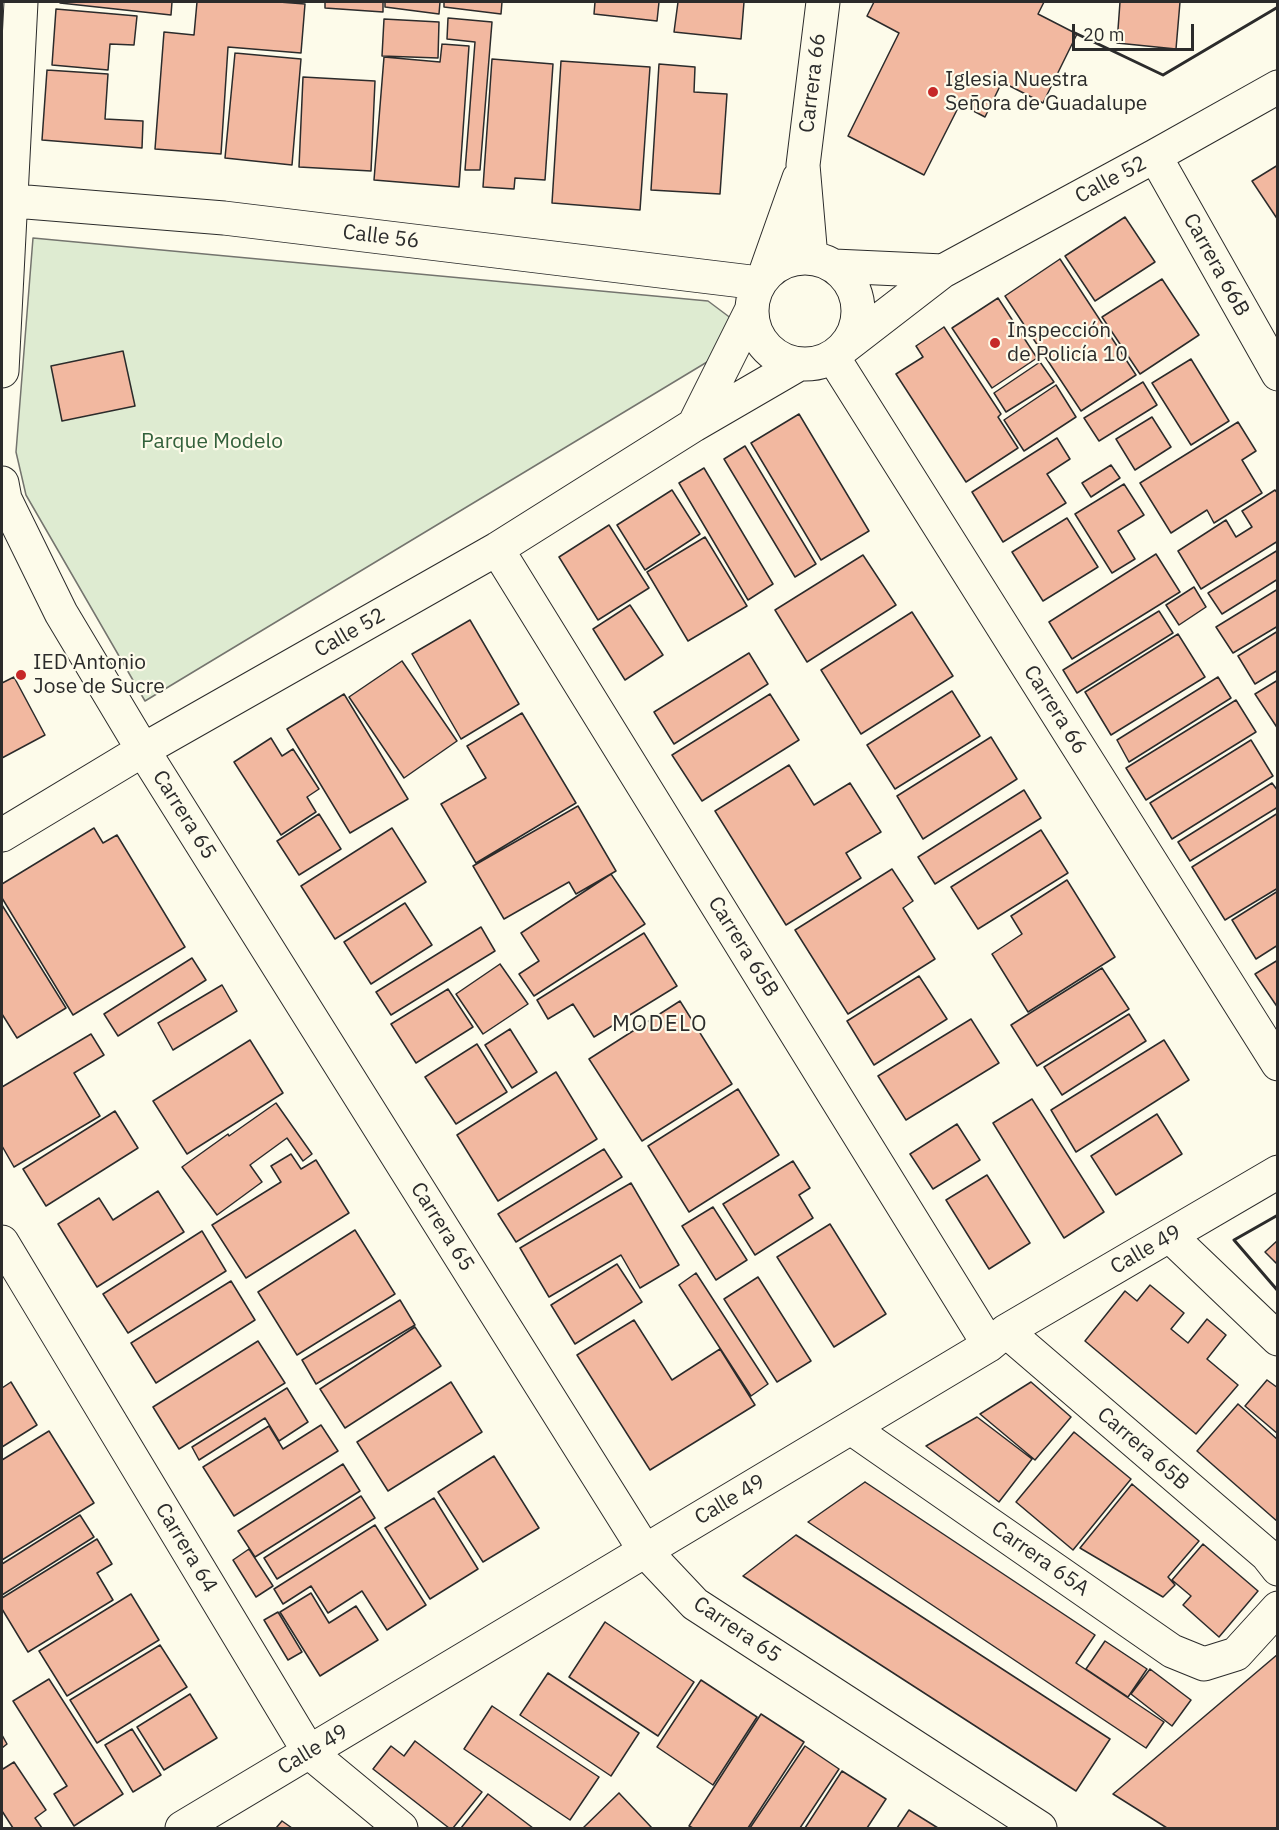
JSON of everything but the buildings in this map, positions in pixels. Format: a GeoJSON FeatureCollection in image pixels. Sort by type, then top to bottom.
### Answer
{"type":"FeatureCollection","features":[{"type":"Feature","properties":{"kind":"street"},"geometry":{"type":"LineString","coordinates":[[2,371],[6,200],[21,2]]}},
{"type":"Feature","properties":{"kind":"street","name":"Carrera 66"},"geometry":{"type":"LineString","coordinates":[[758,290],[803,165],[823,2]]}},
{"type":"Feature","properties":{"kind":"street","name":"Calle 52"},"geometry":{"type":"LineString","coordinates":[[2,835],[143,750],[497,549],[694,425],[798,364],[816,363],[837,353],[943,271],[1278,87]]}},
{"type":"Feature","properties":{"kind":"street","name":"Carrera 66B"},"geometry":{"type":"LineString","coordinates":[[1155,156],[1278,374]]}},
{"type":"Feature","properties":{"kind":"street","name":"Carrera 66"},"geometry":{"type":"LineString","coordinates":[[803,165],[822,262]]}},
{"type":"Feature","properties":{"kind":"street","name":"Calle 56"},"geometry":{"type":"LineString","coordinates":[[6,200],[224,218],[758,290]]}},
{"type":"Feature","properties":{"kind":"street"},"geometry":{"type":"LineString","coordinates":[[694,425],[758,290],[778,264],[794,258],[943,271]]}},
{"type":"Feature","properties":{"kind":"street"},"geometry":{"type":"LineString","coordinates":[[822,262],[845,276],[854,290],[858,305],[857,321],[852,336],[837,353]]}},
{"type":"Feature","properties":{"kind":"street"},"geometry":{"type":"LineString","coordinates":[[758,290],[757,335],[770,351],[783,360],[798,364]]}},
{"type":"Feature","properties":{"kind":"street","name":"Carrera 66"},"geometry":{"type":"LineString","coordinates":[[837,353],[1278,1064]]}},
{"type":"Feature","properties":{"kind":"street","name":"Carrera 65"},"geometry":{"type":"LineString","coordinates":[[3,494],[61,613],[143,750],[645,1551],[695,1604],[1040,1828]]}},
{"type":"Feature","properties":{"kind":"street","name":"Carrera 65B"},"geometry":{"type":"LineString","coordinates":[[497,549],[997,1338],[1267,1555],[1278,1569]]}},
{"type":"Feature","properties":{"kind":"street","name":"Calle 49"},"geometry":{"type":"LineString","coordinates":[[182,1828],[851,1428],[997,1338],[1278,1172]]}},
{"type":"Feature","properties":{"kind":"street"},"geometry":{"type":"LineString","coordinates":[[1170,1236],[1278,1339]]}},
{"type":"Feature","properties":{"kind":"street","name":"Carrera 64"},"geometry":{"type":"LineString","coordinates":[[2,1242],[309,1752],[401,1828]]}},
{"type":"Feature","properties":{"kind":"street","name":"Carrera 65A"},"geometry":{"type":"LineString","coordinates":[[851,1428],[1172,1652],[1204,1664],[1236,1654],[1278,1608]]}},
{"type":"Feature","properties":{"kind":"green space","name":"Parque Modelo"},"geometry":{"type":"Polygon","coordinates":[[[33,238],[708,301],[732,319],[717,356],[145,701],[26,495],[16,452],[33,238]]]}},
{"type":"Feature","properties":{"kind":"wall"},"geometry":{"type":"LineString","coordinates":[[1075,33],[1163,75],[1278,7]]}},
{"type":"Feature","properties":{"kind":"wall"},"geometry":{"type":"LineString","coordinates":[[1278,1215],[1234,1240],[1278,1291]]}},
{"type":"Feature","properties":{"kind":"place","name":"Iglesia Nuestra Señora de Guadalupe"},"geometry":{"type":"Point","coordinates":[933,92]}},
{"type":"Feature","properties":{"kind":"place","name":"Inspección de Policía 10"},"geometry":{"type":"Point","coordinates":[995,343]}},
{"type":"Feature","properties":{"kind":"place","name":"IED Antonio Jose de Sucre"},"geometry":{"type":"Point","coordinates":[21,675]}},
{"type":"Feature","properties":{"kind":"district","name":"MODELO"},"geometry":{"type":"Point","coordinates":[660,1025]}}]}
